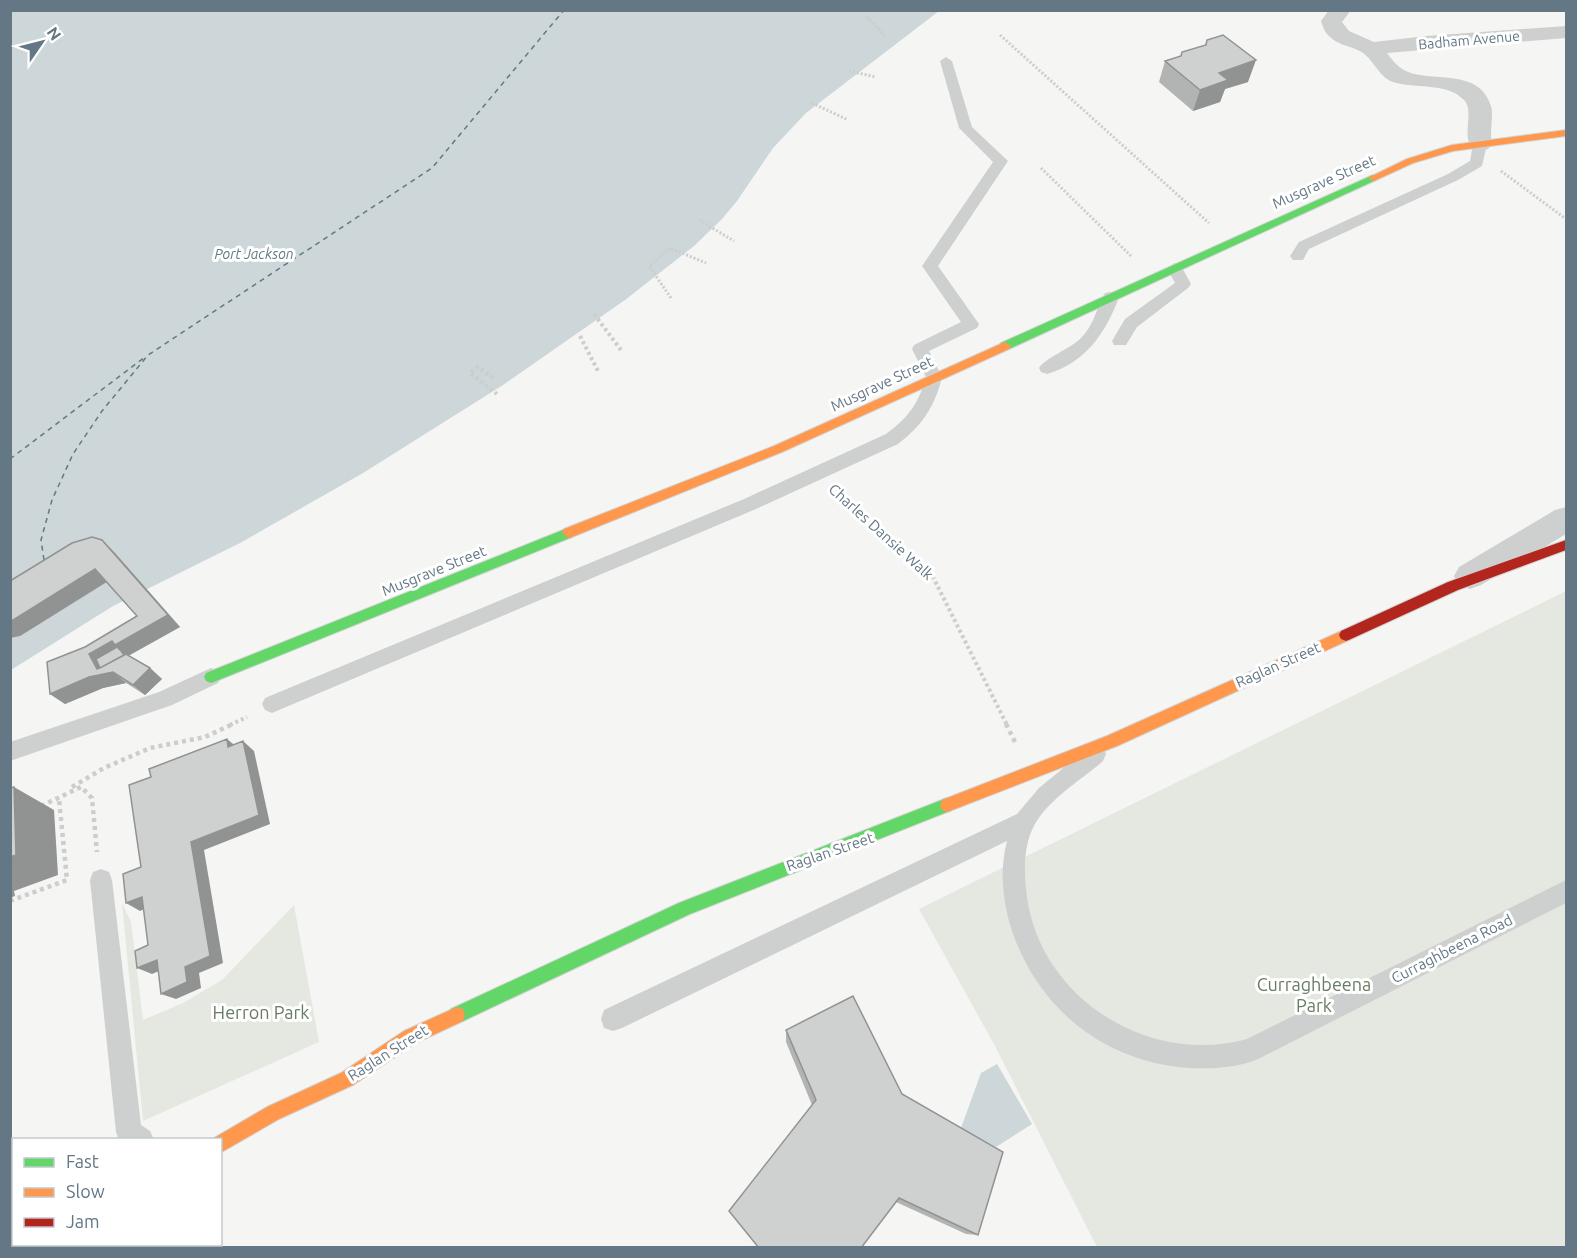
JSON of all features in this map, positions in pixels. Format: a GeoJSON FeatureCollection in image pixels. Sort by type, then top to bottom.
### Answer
{"type":"FeatureCollection","features":[{"type":"Feature","properties":{"kind":"street"},"geometry":{"type":"LineString","coordinates":[[1341,10],[1331,21],[1333,28],[1346,39],[1371,50],[1393,74],[1402,78],[1441,81],[1471,95],[1480,107],[1478,130],[1480,144]]}},
{"type":"Feature","properties":{"kind":"street","name":"Badham Avenue"},"geometry":{"type":"LineString","coordinates":[[1371,50],[1426,42],[1566,32]]}},
{"type":"Feature","properties":{"kind":"street","name":"Musgrave Street"},"geometry":{"type":"LineString","coordinates":[[211,677],[778,449],[1410,161],[1429,154],[1480,144],[1566,133]]}},
{"type":"Feature","properties":{"kind":"street","name":"Raglan Street"},"geometry":{"type":"LineString","coordinates":[[1453,586],[1566,519]]}},
{"type":"Feature","properties":{"kind":"street","name":"Raglan Street"},"geometry":{"type":"LineString","coordinates":[[222,1143],[273,1113],[347,1079],[410,1037],[715,895],[766,874],[885,832],[987,788],[1112,741],[1453,586],[1566,545]]}},
{"type":"Feature","properties":{"kind":"lane"},"geometry":{"type":"LineString","coordinates":[[272,704],[817,475],[892,439],[907,428],[921,414],[931,392],[934,377],[920,349],[971,324],[930,266],[1001,160],[966,128],[946,61]]}},
{"type":"Feature","properties":{"kind":"lane"},"geometry":{"type":"LineString","coordinates":[[1298,256],[1304,246],[1477,163],[1480,144]]}},
{"type":"Feature","properties":{"kind":"lane"},"geometry":{"type":"LineString","coordinates":[[1120,341],[1131,323],[1183,284],[1175,268]]}},
{"type":"Feature","properties":{"kind":"lane"},"geometry":{"type":"LineString","coordinates":[[1047,368],[1070,358],[1085,346],[1103,321],[1111,297]]}},
{"type":"Feature","properties":{"kind":"lane"},"geometry":{"type":"LineString","coordinates":[[10,752],[165,699],[211,677]]}},
{"type":"Feature","properties":{"kind":"lane","name":"Curraghbeena Road"},"geometry":{"type":"LineString","coordinates":[[1112,741],[1039,803],[1024,822],[1016,850],[1014,884],[1023,934],[1034,960],[1051,987],[1073,1010],[1104,1031],[1136,1045],[1171,1055],[1206,1057],[1244,1052],[1277,1038],[1566,891]]}},
{"type":"Feature","properties":{"kind":"lane"},"geometry":{"type":"LineString","coordinates":[[613,1020],[1024,822]]}},
{"type":"Feature","properties":{"kind":"lane"},"geometry":{"type":"LineString","coordinates":[[101,880],[132,1137]]}},
{"type":"Feature","properties":{"kind":"path"},"geometry":{"type":"LineString","coordinates":[[867,17],[885,36]]}},
{"type":"Feature","properties":{"kind":"path"},"geometry":{"type":"LineString","coordinates":[[1000,35],[1217,230]]}},
{"type":"Feature","properties":{"kind":"path"},"geometry":{"type":"LineString","coordinates":[[849,71],[876,77]]}},
{"type":"Feature","properties":{"kind":"path"},"geometry":{"type":"LineString","coordinates":[[812,103],[848,120]]}},
{"type":"Feature","properties":{"kind":"path"},"geometry":{"type":"LineString","coordinates":[[1480,144],[1500,170],[1566,219]]}},
{"type":"Feature","properties":{"kind":"path"},"geometry":{"type":"LineString","coordinates":[[1041,168],[1131,257]]}},
{"type":"Feature","properties":{"kind":"path"},"geometry":{"type":"LineString","coordinates":[[699,220],[734,241]]}},
{"type":"Feature","properties":{"kind":"path"},"geometry":{"type":"LineString","coordinates":[[670,297],[649,266],[670,248],[706,263]]}},
{"type":"Feature","properties":{"kind":"path"},"geometry":{"type":"LineString","coordinates":[[594,314],[621,350]]}},
{"type":"Feature","properties":{"kind":"path"},"geometry":{"type":"LineString","coordinates":[[580,336],[598,370]]}},
{"type":"Feature","properties":{"kind":"path"},"geometry":{"type":"LineString","coordinates":[[493,378],[478,367],[470,373],[497,394]]}},
{"type":"Feature","properties":{"kind":"path","name":"Charles Dansie Walk"},"geometry":{"type":"LineString","coordinates":[[817,475],[933,578],[1030,772]]}},
{"type":"Feature","properties":{"kind":"path"},"geometry":{"type":"LineString","coordinates":[[33,810],[59,799],[66,791],[104,768],[150,748],[205,737],[254,714]]}},
{"type":"Feature","properties":{"kind":"path"},"geometry":{"type":"LineString","coordinates":[[66,791],[81,787],[92,798]]}},
{"type":"Feature","properties":{"kind":"path"},"geometry":{"type":"LineString","coordinates":[[10,901],[66,880],[59,799]]}},
{"type":"Feature","properties":{"kind":"green space","name":"Curraghbeena Park"},"geometry":{"type":"Polygon","coordinates":[[[1566,591],[1566,1247],[1097,1247],[995,1046],[919,909],[1566,591]]]}},
{"type":"Feature","properties":{"kind":"green space","name":"Herron Park"},"geometry":{"type":"Polygon","coordinates":[[[122,903],[131,922],[143,1020],[183,1003],[222,980],[294,905],[319,1042],[143,1121],[122,903]]]}},
{"type":"Feature","properties":{"kind":"water","name":"Port Jackson"},"geometry":{"type":"Polygon","coordinates":[[[11,11],[939,11],[806,113],[773,148],[722,219],[694,246],[625,300],[503,385],[363,473],[240,543],[113,606],[11,670],[11,11]]]}},
{"type":"Feature","properties":{"kind":"water"},"geometry":{"type":"Polygon","coordinates":[[[997,1064],[1032,1124],[996,1147],[961,1128],[981,1073],[997,1064]]]}},
{"type":"Feature","properties":{"kind":"building"},"geometry":{"type":"Polygon","coordinates":[[[1223,35],[1256,60],[1219,73],[1228,80],[1200,90],[1165,61],[1181,56],[1182,52],[1206,45],[1207,40],[1223,35]]]}},
{"type":"Feature","properties":{"kind":"building"},"geometry":{"type":"Polygon","coordinates":[[[92,537],[102,540],[168,615],[115,645],[112,641],[89,654],[97,669],[126,654],[150,668],[133,685],[113,672],[89,677],[50,694],[47,662],[85,647],[137,616],[95,569],[10,622],[10,581],[72,543],[92,537]]]}},
{"type":"Feature","properties":{"kind":"building"},"geometry":{"type":"Polygon","coordinates":[[[117,647],[124,655],[100,668],[96,659],[117,647]]]}},
{"type":"Feature","properties":{"kind":"building"},"geometry":{"type":"Polygon","coordinates":[[[227,739],[228,747],[243,741],[259,815],[191,842],[210,956],[185,967],[187,982],[161,994],[157,960],[137,968],[135,951],[148,945],[142,897],[126,903],[123,874],[141,867],[129,785],[151,777],[149,769],[227,739]]]}},
{"type":"Feature","properties":{"kind":"building"},"geometry":{"type":"Polygon","coordinates":[[[14,787],[16,855],[10,857],[10,788],[14,787]]]}},
{"type":"Feature","properties":{"kind":"building"},"geometry":{"type":"Polygon","coordinates":[[[853,996],[902,1094],[1003,1152],[978,1235],[899,1198],[861,1248],[759,1248],[729,1211],[816,1100],[786,1030],[853,996]]]}},
{"type":"Feature","properties":{"kind":"ferry route"},"geometry":{"type":"LineString","coordinates":[[44,560],[41,540],[52,500],[73,454],[102,411],[148,355],[432,168],[564,10]]}},
{"type":"Feature","properties":{"kind":"ferry route"},"geometry":{"type":"LineString","coordinates":[[10,459],[145,357]]}},
{"type":"Feature","properties":{"kind":"traffic: fast"},"geometry":{"type":"LineString","coordinates":[[1005,346],[1373,178]]}},
{"type":"Feature","properties":{"kind":"traffic: fast"},"geometry":{"type":"LineString","coordinates":[[211,677],[568,533]]}},
{"type":"Feature","properties":{"kind":"traffic: fast"},"geometry":{"type":"LineString","coordinates":[[457,1015],[685,908],[746,882],[947,805]]}},
{"type":"Feature","properties":{"kind":"traffic: slow"},"geometry":{"type":"LineString","coordinates":[[1373,178],[1410,161],[1452,148],[1566,133]]}},
{"type":"Feature","properties":{"kind":"traffic: slow"},"geometry":{"type":"LineString","coordinates":[[568,533],[778,449],[1005,346]]}},
{"type":"Feature","properties":{"kind":"traffic: slow"},"geometry":{"type":"LineString","coordinates":[[947,805],[1112,741],[1346,635]]}},
{"type":"Feature","properties":{"kind":"traffic: slow"},"geometry":{"type":"LineString","coordinates":[[222,1143],[273,1113],[347,1079],[410,1037],[457,1015]]}},
{"type":"Feature","properties":{"kind":"traffic: jam"},"geometry":{"type":"LineString","coordinates":[[1346,635],[1453,586],[1566,545]]}}]}
